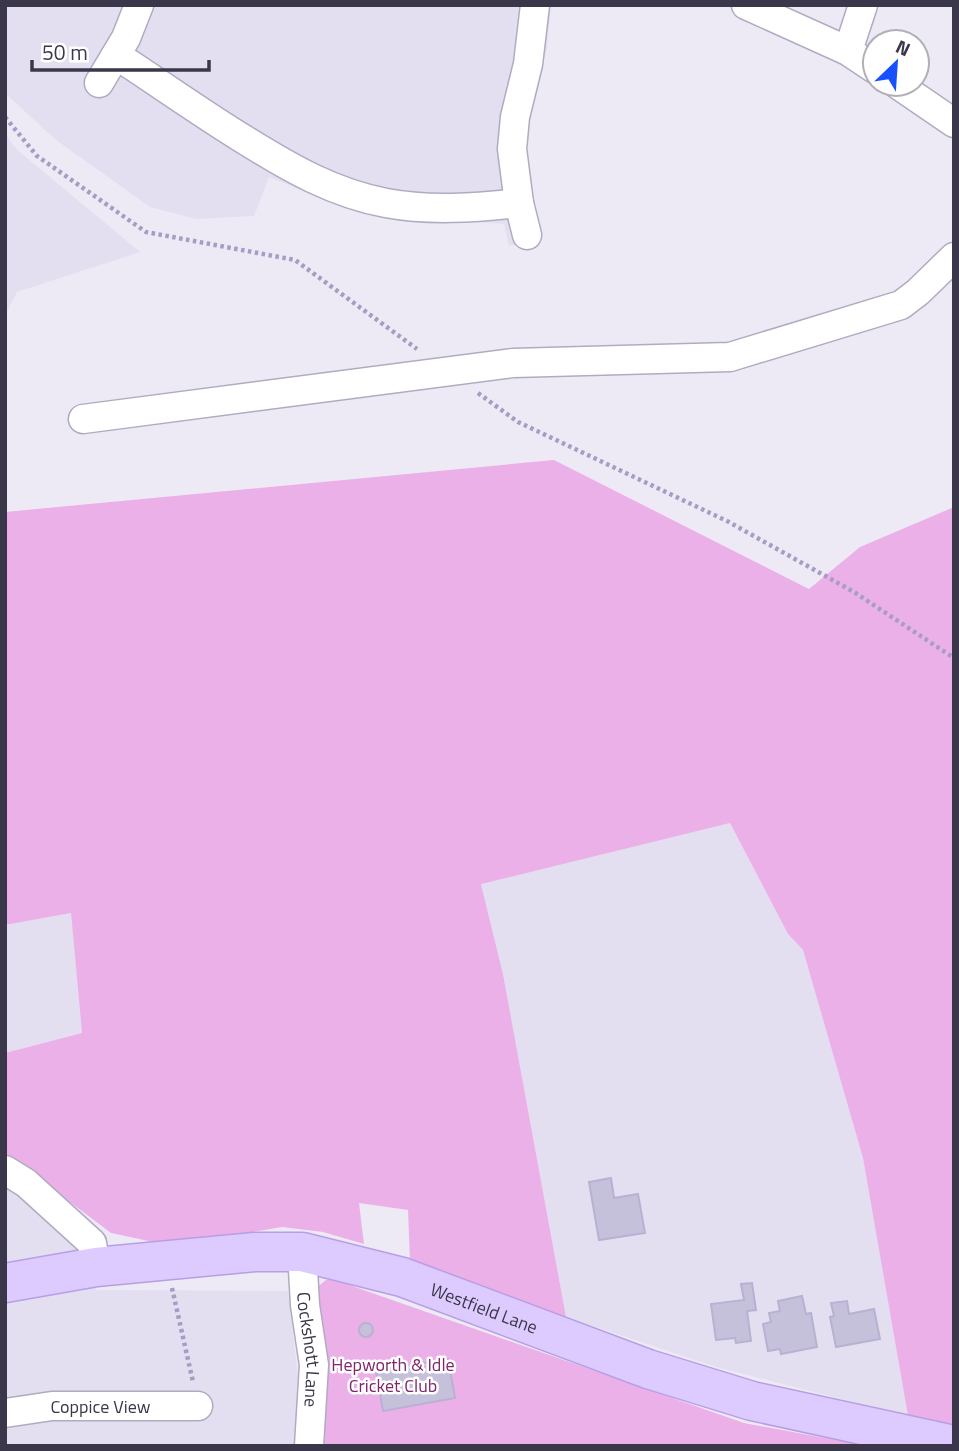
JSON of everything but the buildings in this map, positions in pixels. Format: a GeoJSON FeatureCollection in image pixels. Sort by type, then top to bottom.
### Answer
{"type":"FeatureCollection","features":[{"type":"Feature","properties":{"kind":"street"},"geometry":{"type":"LineString","coordinates":[[99,83],[126,38],[139,5]]}},
{"type":"Feature","properties":{"kind":"street"},"geometry":{"type":"LineString","coordinates":[[527,235],[512,165],[512,141],[535,5]]}},
{"type":"Feature","properties":{"kind":"street"},"geometry":{"type":"LineString","coordinates":[[746,5],[848,51],[861,60]]}},
{"type":"Feature","properties":{"kind":"street"},"geometry":{"type":"LineString","coordinates":[[848,51],[863,5]]}},
{"type":"Feature","properties":{"kind":"street"},"geometry":{"type":"LineString","coordinates":[[116,55],[299,174],[326,186],[386,203],[419,207],[519,203]]}},
{"type":"Feature","properties":{"kind":"street"},"geometry":{"type":"LineString","coordinates":[[917,98],[954,123]]}},
{"type":"Feature","properties":{"kind":"street"},"geometry":{"type":"LineString","coordinates":[[83,419],[501,364],[730,357],[901,305],[954,257]]}},
{"type":"Feature","properties":{"kind":"street"},"geometry":{"type":"LineString","coordinates":[[5,1170],[26,1183],[92,1243],[96,1267]]}},
{"type":"Feature","properties":{"kind":"street","name":"Westfield Lane"},"geometry":{"type":"LineString","coordinates":[[5,1283],[96,1267],[255,1252],[302,1252],[402,1277],[648,1369],[752,1401],[946,1444]]}},
{"type":"Feature","properties":{"kind":"street","name":"Cockshott Lane"},"geometry":{"type":"LineString","coordinates":[[302,1252],[305,1305],[314,1365],[309,1446]]}},
{"type":"Feature","properties":{"kind":"street","name":"Coppice View"},"geometry":{"type":"LineString","coordinates":[[5,1413],[52,1406],[198,1406]]}},
{"type":"Feature","properties":{"kind":"path"},"geometry":{"type":"LineString","coordinates":[[166,1260],[198,1406]]}},
{"type":"Feature","properties":{"kind":"shaded area"},"geometry":{"type":"Polygon","coordinates":[[[5,5],[551,5],[547,48],[525,139],[537,241],[509,246],[504,224],[359,213],[269,177],[254,216],[196,219],[150,207],[56,140],[5,93],[5,5]]]}},
{"type":"Feature","properties":{"kind":"shaded area"},"geometry":{"type":"Polygon","coordinates":[[[5,134],[17,150],[140,252],[17,292],[5,315],[5,134]]]}},
{"type":"Feature","properties":{"kind":"shaded area"},"geometry":{"type":"Polygon","coordinates":[[[730,823],[788,934],[803,950],[863,1158],[908,1416],[716,1367],[566,1317],[503,974],[481,883],[730,823]]]}},
{"type":"Feature","properties":{"kind":"shaded area"},"geometry":{"type":"Polygon","coordinates":[[[71,913],[82,1033],[5,1053],[5,925],[71,913]]]}},
{"type":"Feature","properties":{"kind":"shaded area"},"geometry":{"type":"Polygon","coordinates":[[[5,1184],[74,1236],[97,1290],[288,1291],[298,1377],[294,1446],[5,1446],[5,1184]]]}},
{"type":"Feature","properties":{"kind":"green space"},"geometry":{"type":"Polygon","coordinates":[[[554,460],[809,589],[860,547],[954,507],[954,1426],[908,1416],[863,1158],[803,950],[788,934],[730,823],[481,884],[503,974],[566,1317],[410,1262],[408,1210],[359,1203],[364,1244],[323,1232],[282,1227],[172,1246],[111,1233],[5,1153],[5,1053],[82,1033],[71,913],[5,925],[5,512],[554,460]]]}},
{"type":"Feature","properties":{"kind":"green space","name":"Hepworth & Idle Cricket Club"},"geometry":{"type":"Polygon","coordinates":[[[326,1280],[335,1280],[744,1423],[868,1446],[316,1446],[315,1289],[326,1280]]]}}]}
